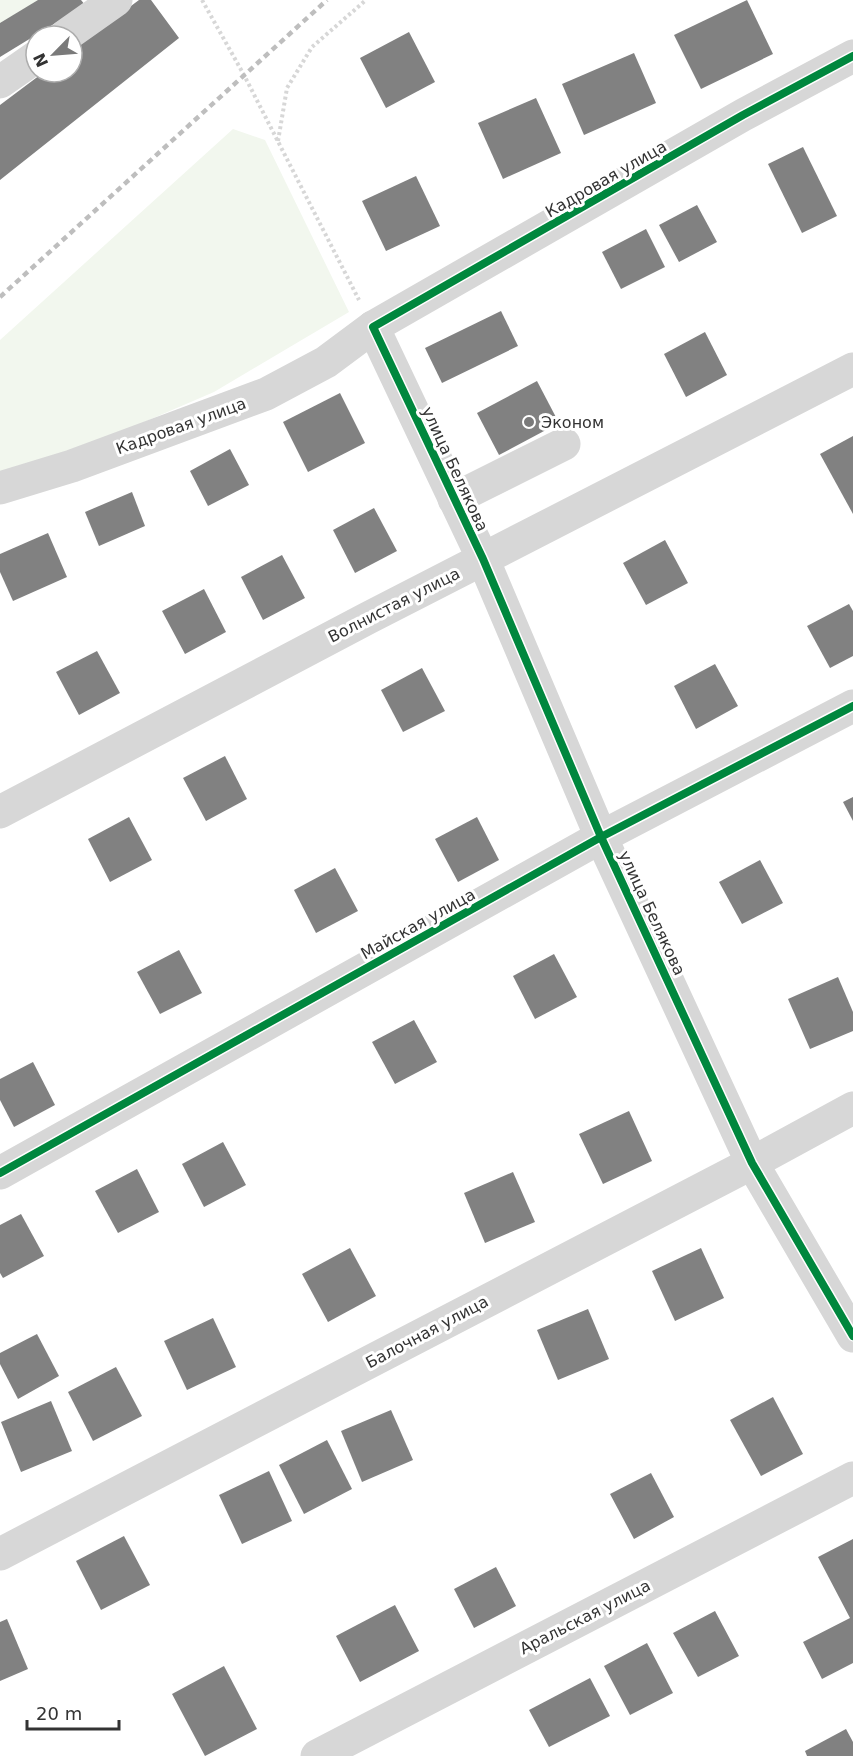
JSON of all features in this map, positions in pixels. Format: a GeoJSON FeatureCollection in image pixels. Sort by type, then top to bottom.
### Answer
{"type":"FeatureCollection","features":[{"type":"Feature","properties":{"kind":"street"},"geometry":{"type":"LineString","coordinates":[[82,24],[116,0]]}},
{"type":"Feature","properties":{"kind":"street","name":"Кадровая улица"},"geometry":{"type":"LineString","coordinates":[[0,488],[72,466],[266,394],[326,362],[373,327],[743,116],[853,56]]}},
{"type":"Feature","properties":{"kind":"street"},"geometry":{"type":"LineString","coordinates":[[0,82],[24,65]]}},
{"type":"Feature","properties":{"kind":"street","name":"улица Белякова"},"geometry":{"type":"LineString","coordinates":[[373,327],[483,560],[601,837],[752,1163],[853,1336]]}},
{"type":"Feature","properties":{"kind":"street","name":"Волнистая улица"},"geometry":{"type":"LineString","coordinates":[[0,812],[368,618],[853,369]]}},
{"type":"Feature","properties":{"kind":"street"},"geometry":{"type":"LineString","coordinates":[[454,499],[564,444]]}},
{"type":"Feature","properties":{"kind":"street","name":"Майская улица"},"geometry":{"type":"LineString","coordinates":[[0,1173],[601,837],[853,706]]}},
{"type":"Feature","properties":{"kind":"street","name":"Балочная улица"},"geometry":{"type":"LineString","coordinates":[[0,1554],[752,1163],[853,1108]]}},
{"type":"Feature","properties":{"kind":"street","name":"Аральская улица"},"geometry":{"type":"LineString","coordinates":[[317,1756],[853,1478]]}},
{"type":"Feature","properties":{"kind":"path"},"geometry":{"type":"LineString","coordinates":[[202,0],[373,327]]}},
{"type":"Feature","properties":{"kind":"path"},"geometry":{"type":"LineString","coordinates":[[278,142],[287,88],[312,47],[366,0]]}},
{"type":"Feature","properties":{"kind":"shaded area"},"geometry":{"type":"Polygon","coordinates":[[[0,0],[57,0],[28,24],[24,24],[24,28],[0,48],[0,0]]]}},
{"type":"Feature","properties":{"kind":"shaded area"},"geometry":{"type":"Polygon","coordinates":[[[233,129],[265,140],[349,312],[214,392],[14,478],[0,476],[0,340],[233,129]]]}},
{"type":"Feature","properties":{"kind":"building"},"geometry":{"type":"Polygon","coordinates":[[[38,0],[81,0],[85,5],[54,24],[24,24],[24,42],[0,57],[0,23],[38,0]]]}},
{"type":"Feature","properties":{"kind":"building"},"geometry":{"type":"Polygon","coordinates":[[[139,0],[151,0],[179,38],[0,180],[0,105],[28,84],[84,84],[84,41],[139,0]]]}},
{"type":"Feature","properties":{"kind":"building"},"geometry":{"type":"Polygon","coordinates":[[[747,0],[773,54],[701,89],[674,35],[747,0]]]}},
{"type":"Feature","properties":{"kind":"building"},"geometry":{"type":"Polygon","coordinates":[[[409,32],[435,82],[386,108],[360,58],[409,32]]]}},
{"type":"Feature","properties":{"kind":"building"},"geometry":{"type":"Polygon","coordinates":[[[634,53],[656,103],[584,135],[562,84],[634,53]]]}},
{"type":"Feature","properties":{"kind":"building"},"geometry":{"type":"Polygon","coordinates":[[[536,98],[561,153],[503,179],[478,123],[536,98]]]}},
{"type":"Feature","properties":{"kind":"building"},"geometry":{"type":"Polygon","coordinates":[[[803,147],[837,216],[802,233],[768,164],[803,147]]]}},
{"type":"Feature","properties":{"kind":"building"},"geometry":{"type":"Polygon","coordinates":[[[416,176],[440,226],[386,251],[362,201],[416,176]]]}},
{"type":"Feature","properties":{"kind":"building"},"geometry":{"type":"Polygon","coordinates":[[[697,205],[717,242],[679,262],[659,225],[697,205]]]}},
{"type":"Feature","properties":{"kind":"building"},"geometry":{"type":"Polygon","coordinates":[[[646,229],[665,267],[621,289],[602,252],[646,229]]]}},
{"type":"Feature","properties":{"kind":"building"},"geometry":{"type":"Polygon","coordinates":[[[501,311],[518,346],[442,383],[425,348],[501,311]]]}},
{"type":"Feature","properties":{"kind":"building"},"geometry":{"type":"Polygon","coordinates":[[[705,332],[727,375],[686,397],[664,354],[705,332]]]}},
{"type":"Feature","properties":{"kind":"building"},"geometry":{"type":"Polygon","coordinates":[[[537,381],[559,423],[499,455],[477,413],[537,381]]]}},
{"type":"Feature","properties":{"kind":"building"},"geometry":{"type":"Polygon","coordinates":[[[340,393],[365,443],[308,472],[283,422],[340,393]]]}},
{"type":"Feature","properties":{"kind":"building"},"geometry":{"type":"Polygon","coordinates":[[[853,436],[853,514],[820,454],[853,436]]]}},
{"type":"Feature","properties":{"kind":"building"},"geometry":{"type":"Polygon","coordinates":[[[230,449],[249,485],[208,506],[190,471],[230,449]]]}},
{"type":"Feature","properties":{"kind":"building"},"geometry":{"type":"Polygon","coordinates":[[[132,492],[145,526],[99,546],[85,512],[132,492]]]}},
{"type":"Feature","properties":{"kind":"building"},"geometry":{"type":"Polygon","coordinates":[[[374,508],[397,551],[355,573],[333,530],[374,508]]]}},
{"type":"Feature","properties":{"kind":"building"},"geometry":{"type":"Polygon","coordinates":[[[48,533],[67,577],[13,601],[0,572],[0,554],[48,533]]]}},
{"type":"Feature","properties":{"kind":"building"},"geometry":{"type":"Polygon","coordinates":[[[665,540],[688,583],[646,605],[623,563],[665,540]]]}},
{"type":"Feature","properties":{"kind":"building"},"geometry":{"type":"Polygon","coordinates":[[[282,555],[305,598],[263,620],[241,577],[282,555]]]}},
{"type":"Feature","properties":{"kind":"building"},"geometry":{"type":"Polygon","coordinates":[[[204,589],[226,632],[185,654],[162,611],[204,589]]]}},
{"type":"Feature","properties":{"kind":"building"},"geometry":{"type":"Polygon","coordinates":[[[849,604],[853,611],[853,656],[830,668],[807,626],[849,604]]]}},
{"type":"Feature","properties":{"kind":"building"},"geometry":{"type":"Polygon","coordinates":[[[97,651],[120,693],[79,715],[56,672],[97,651]]]}},
{"type":"Feature","properties":{"kind":"building"},"geometry":{"type":"Polygon","coordinates":[[[715,664],[738,706],[696,729],[674,686],[715,664]]]}},
{"type":"Feature","properties":{"kind":"building"},"geometry":{"type":"Polygon","coordinates":[[[422,668],[445,711],[403,732],[381,690],[422,668]]]}},
{"type":"Feature","properties":{"kind":"building"},"geometry":{"type":"Polygon","coordinates":[[[225,756],[247,799],[206,821],[183,778],[225,756]]]}},
{"type":"Feature","properties":{"kind":"building"},"geometry":{"type":"Polygon","coordinates":[[[853,797],[853,821],[843,802],[853,797]]]}},
{"type":"Feature","properties":{"kind":"building"},"geometry":{"type":"Polygon","coordinates":[[[129,817],[152,860],[110,882],[88,839],[129,817]]]}},
{"type":"Feature","properties":{"kind":"building"},"geometry":{"type":"Polygon","coordinates":[[[477,817],[499,860],[458,882],[435,839],[477,817]]]}},
{"type":"Feature","properties":{"kind":"building"},"geometry":{"type":"Polygon","coordinates":[[[760,860],[783,903],[742,924],[719,882],[760,860]]]}},
{"type":"Feature","properties":{"kind":"building"},"geometry":{"type":"Polygon","coordinates":[[[335,868],[358,911],[316,933],[294,890],[335,868]]]}},
{"type":"Feature","properties":{"kind":"building"},"geometry":{"type":"Polygon","coordinates":[[[179,950],[202,993],[160,1014],[137,972],[179,950]]]}},
{"type":"Feature","properties":{"kind":"building"},"geometry":{"type":"Polygon","coordinates":[[[554,954],[577,997],[535,1019],[513,976],[554,954]]]}},
{"type":"Feature","properties":{"kind":"building"},"geometry":{"type":"Polygon","coordinates":[[[838,977],[853,1012],[853,1031],[810,1049],[788,999],[838,977]]]}},
{"type":"Feature","properties":{"kind":"building"},"geometry":{"type":"Polygon","coordinates":[[[414,1020],[437,1062],[395,1084],[372,1042],[414,1020]]]}},
{"type":"Feature","properties":{"kind":"building"},"geometry":{"type":"Polygon","coordinates":[[[33,1062],[55,1105],[14,1127],[0,1100],[0,1079],[33,1062]]]}},
{"type":"Feature","properties":{"kind":"building"},"geometry":{"type":"Polygon","coordinates":[[[629,1111],[652,1161],[603,1184],[579,1134],[629,1111]]]}},
{"type":"Feature","properties":{"kind":"building"},"geometry":{"type":"Polygon","coordinates":[[[223,1142],[246,1185],[204,1207],[182,1164],[223,1142]]]}},
{"type":"Feature","properties":{"kind":"building"},"geometry":{"type":"Polygon","coordinates":[[[137,1169],[159,1212],[118,1233],[95,1191],[137,1169]]]}},
{"type":"Feature","properties":{"kind":"building"},"geometry":{"type":"Polygon","coordinates":[[[513,1172],[535,1222],[485,1243],[464,1193],[513,1172]]]}},
{"type":"Feature","properties":{"kind":"building"},"geometry":{"type":"Polygon","coordinates":[[[21,1214],[44,1256],[3,1278],[0,1273],[0,1225],[21,1214]]]}},
{"type":"Feature","properties":{"kind":"building"},"geometry":{"type":"Polygon","coordinates":[[[350,1248],[376,1296],[328,1322],[302,1274],[350,1248]]]}},
{"type":"Feature","properties":{"kind":"building"},"geometry":{"type":"Polygon","coordinates":[[[701,1248],[724,1298],[675,1321],[652,1271],[701,1248]]]}},
{"type":"Feature","properties":{"kind":"building"},"geometry":{"type":"Polygon","coordinates":[[[588,1309],[609,1359],[558,1380],[537,1330],[588,1309]]]}},
{"type":"Feature","properties":{"kind":"building"},"geometry":{"type":"Polygon","coordinates":[[[213,1318],[236,1367],[187,1390],[164,1341],[213,1318]]]}},
{"type":"Feature","properties":{"kind":"building"},"geometry":{"type":"Polygon","coordinates":[[[37,1334],[59,1376],[18,1399],[0,1364],[0,1353],[37,1334]]]}},
{"type":"Feature","properties":{"kind":"building"},"geometry":{"type":"Polygon","coordinates":[[[116,1367],[142,1416],[93,1441],[68,1392],[116,1367]]]}},
{"type":"Feature","properties":{"kind":"building"},"geometry":{"type":"Polygon","coordinates":[[[773,1397],[803,1454],[761,1476],[730,1420],[773,1397]]]}},
{"type":"Feature","properties":{"kind":"building"},"geometry":{"type":"Polygon","coordinates":[[[51,1401],[72,1451],[21,1472],[1,1422],[51,1401]]]}},
{"type":"Feature","properties":{"kind":"building"},"geometry":{"type":"Polygon","coordinates":[[[391,1410],[413,1460],[362,1482],[341,1431],[391,1410]]]}},
{"type":"Feature","properties":{"kind":"building"},"geometry":{"type":"Polygon","coordinates":[[[327,1440],[352,1489],[304,1514],[279,1465],[327,1440]]]}},
{"type":"Feature","properties":{"kind":"building"},"geometry":{"type":"Polygon","coordinates":[[[269,1471],[292,1521],[242,1544],[219,1495],[269,1471]]]}},
{"type":"Feature","properties":{"kind":"building"},"geometry":{"type":"Polygon","coordinates":[[[651,1473],[674,1517],[634,1539],[610,1494],[651,1473]]]}},
{"type":"Feature","properties":{"kind":"building"},"geometry":{"type":"Polygon","coordinates":[[[124,1536],[150,1585],[101,1610],[76,1561],[124,1536]]]}},
{"type":"Feature","properties":{"kind":"building"},"geometry":{"type":"Polygon","coordinates":[[[853,1539],[853,1663],[822,1679],[803,1642],[850,1618],[818,1557],[853,1539]]]}},
{"type":"Feature","properties":{"kind":"building"},"geometry":{"type":"Polygon","coordinates":[[[496,1567],[516,1606],[474,1628],[454,1589],[496,1567]]]}},
{"type":"Feature","properties":{"kind":"building"},"geometry":{"type":"Polygon","coordinates":[[[395,1605],[419,1651],[360,1682],[336,1636],[395,1605]]]}},
{"type":"Feature","properties":{"kind":"building"},"geometry":{"type":"Polygon","coordinates":[[[715,1611],[739,1656],[698,1677],[673,1633],[715,1611]]]}},
{"type":"Feature","properties":{"kind":"building"},"geometry":{"type":"Polygon","coordinates":[[[7,1619],[28,1669],[0,1681],[0,1622],[7,1619]]]}},
{"type":"Feature","properties":{"kind":"building"},"geometry":{"type":"Polygon","coordinates":[[[647,1643],[673,1693],[630,1715],[604,1666],[647,1643]]]}},
{"type":"Feature","properties":{"kind":"building"},"geometry":{"type":"Polygon","coordinates":[[[224,1666],[257,1729],[205,1756],[172,1694],[224,1666]]]}},
{"type":"Feature","properties":{"kind":"building"},"geometry":{"type":"Polygon","coordinates":[[[590,1678],[610,1716],[549,1747],[529,1710],[590,1678]]]}},
{"type":"Feature","properties":{"kind":"building"},"geometry":{"type":"Polygon","coordinates":[[[846,1729],[853,1742],[853,1756],[807,1756],[805,1751],[846,1729]]]}},
{"type":"Feature","properties":{"kind":"railway"},"geometry":{"type":"LineString","coordinates":[[0,297],[327,0]]}},
{"type":"Feature","properties":{"kind":"cycle path"},"geometry":{"type":"LineString","coordinates":[[853,56],[743,115],[373,327],[483,559],[601,837],[752,1163],[853,1336]]}},
{"type":"Feature","properties":{"kind":"cycle path"},"geometry":{"type":"LineString","coordinates":[[0,1173],[601,837],[853,706]]}},
{"type":"Feature","properties":{"kind":"place","name":"Эконом"},"geometry":{"type":"Point","coordinates":[529,422]}}]}
